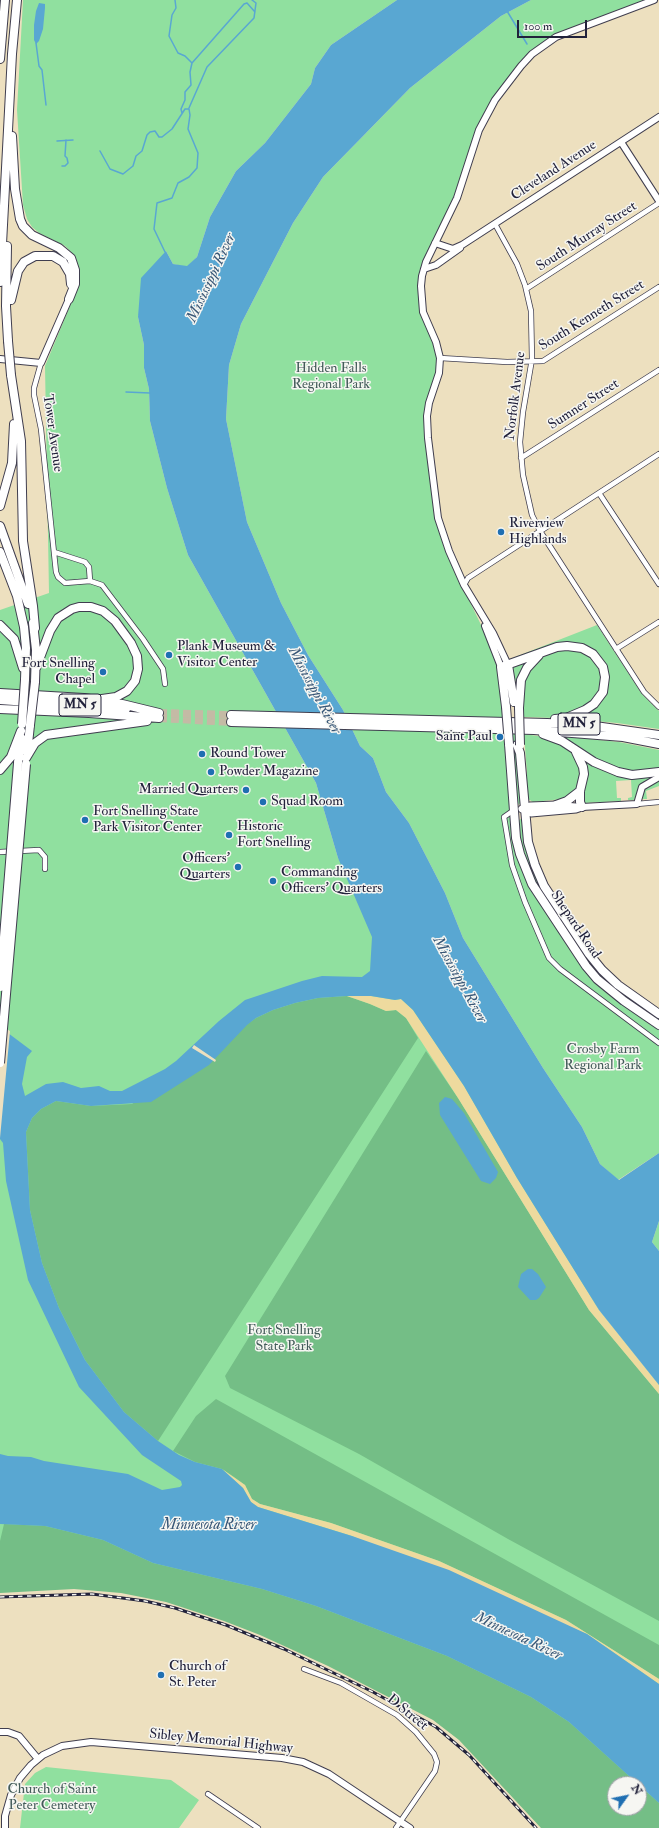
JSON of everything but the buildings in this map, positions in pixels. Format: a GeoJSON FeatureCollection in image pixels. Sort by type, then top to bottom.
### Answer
{"type":"FeatureCollection","features":[{"type":"Feature","properties":{"kind":"highway"},"geometry":{"type":"LineString","coordinates":[[0,59],[5,0]]}},
{"type":"Feature","properties":{"kind":"highway"},"geometry":{"type":"LineString","coordinates":[[0,282],[6,156],[17,0]]}},
{"type":"Feature","properties":{"kind":"highway"},"geometry":{"type":"LineString","coordinates":[[0,23],[3,14]]}},
{"type":"Feature","properties":{"kind":"highway"},"geometry":{"type":"LineString","coordinates":[[9,114],[17,211],[23,226],[32,235],[59,248],[71,258],[76,270],[75,284],[69,299]]}},
{"type":"Feature","properties":{"kind":"highway"},"geometry":{"type":"LineString","coordinates":[[0,506],[10,470],[14,441],[6,306],[8,203],[6,156]]}},
{"type":"Feature","properties":{"kind":"highway"},"geometry":{"type":"LineString","coordinates":[[8,341],[11,295],[14,282],[20,266],[29,258],[47,255],[63,262],[70,274],[71,283],[69,299]]}},
{"type":"Feature","properties":{"kind":"highway"},"geometry":{"type":"LineString","coordinates":[[0,770],[11,757],[24,727],[35,682],[36,668],[33,606],[23,540],[21,441],[11,375]]}},
{"type":"Feature","properties":{"kind":"highway"},"geometry":{"type":"LineString","coordinates":[[1,530],[22,584],[35,628]]}},
{"type":"Feature","properties":{"kind":"highway"},"geometry":{"type":"LineString","coordinates":[[0,552],[16,596],[24,627],[26,648],[23,762],[0,1063]]}},
{"type":"Feature","properties":{"kind":"highway"},"geometry":{"type":"LineString","coordinates":[[36,668],[50,631],[58,618],[72,609],[79,607],[91,607],[103,611],[115,621],[131,643],[137,656],[138,669],[135,681],[127,691],[116,697],[95,700]]}},
{"type":"Feature","properties":{"kind":"highway"},"geometry":{"type":"LineString","coordinates":[[1,626],[11,634],[17,645],[25,680]]}},
{"type":"Feature","properties":{"kind":"highway"},"geometry":{"type":"LineString","coordinates":[[517,708],[504,666],[557,647],[567,646],[578,647],[588,651],[597,658],[603,667],[605,677],[604,687],[594,704],[578,714],[559,719],[527,722]]}},
{"type":"Feature","properties":{"kind":"highway"},"geometry":{"type":"LineString","coordinates":[[517,708],[521,680],[530,664],[542,652]]}},
{"type":"Feature","properties":{"kind":"highway","name":"Shepard Road"},"geometry":{"type":"LineString","coordinates":[[504,666],[516,838],[520,854],[532,884],[578,954],[597,979],[659,1025]]}},
{"type":"Feature","properties":{"kind":"highway"},"geometry":{"type":"LineString","coordinates":[[0,693],[95,700],[122,704],[159,716]]}},
{"type":"Feature","properties":{"kind":"highway","name":"MN 5"},"geometry":{"type":"LineString","coordinates":[[0,700],[47,702],[159,716]]}},
{"type":"Feature","properties":{"kind":"highway","name":"Shepard Road"},"geometry":{"type":"LineString","coordinates":[[517,708],[524,809],[528,842],[534,865],[544,886],[589,954],[607,975],[659,1014]]}},
{"type":"Feature","properties":{"kind":"highway","name":"MN 5"},"geometry":{"type":"LineString","coordinates":[[0,710],[159,716]]}},
{"type":"Feature","properties":{"kind":"highway"},"geometry":{"type":"LineString","coordinates":[[0,987],[23,762],[35,743],[46,735],[159,716]]}},
{"type":"Feature","properties":{"kind":"highway","name":"MN 5"},"geometry":{"type":"LineString","coordinates":[[233,719],[499,725],[534,730],[623,737],[659,744]]}},
{"type":"Feature","properties":{"kind":"highway","name":"MN 5"},"geometry":{"type":"LineString","coordinates":[[499,725],[527,722],[588,725],[656,734]]}},
{"type":"Feature","properties":{"kind":"highway"},"geometry":{"type":"LineString","coordinates":[[534,730],[556,738],[594,762],[618,772],[632,775],[659,772]]}},
{"type":"Feature","properties":{"kind":"highway"},"geometry":{"type":"LineString","coordinates":[[646,741],[659,747]]}},
{"type":"Feature","properties":{"kind":"highway"},"geometry":{"type":"LineString","coordinates":[[572,747],[580,758],[583,767],[584,774],[580,790],[580,802],[582,807]]}},
{"type":"Feature","properties":{"kind":"highway"},"geometry":{"type":"LineString","coordinates":[[556,805],[567,801],[580,790]]}},
{"type":"Feature","properties":{"kind":"main road"},"geometry":{"type":"LineString","coordinates":[[514,810],[524,809],[530,806],[556,805]]}},
{"type":"Feature","properties":{"kind":"main road"},"geometry":{"type":"LineString","coordinates":[[524,809],[531,813],[576,809],[582,807]]}},
{"type":"Feature","properties":{"kind":"street"},"geometry":{"type":"LineString","coordinates":[[504,666],[480,614],[464,585],[449,551],[438,518],[428,438],[427,416],[429,402],[439,373],[440,358],[436,342],[425,319],[422,303],[421,286],[424,269],[457,198],[479,130],[495,100],[521,66],[532,54],[556,37],[654,0]]}},
{"type":"Feature","properties":{"kind":"street","name":"Cleveland Avenue"},"geometry":{"type":"LineString","coordinates":[[435,243],[452,249],[462,245],[659,117]]}},
{"type":"Feature","properties":{"kind":"street"},"geometry":{"type":"LineString","coordinates":[[621,142],[659,202]]}},
{"type":"Feature","properties":{"kind":"street","name":"South Murray Street"},"geometry":{"type":"LineString","coordinates":[[526,289],[659,202]]}},
{"type":"Feature","properties":{"kind":"street","name":"Norfolk Avenue"},"geometry":{"type":"LineString","coordinates":[[495,224],[511,251],[526,289],[532,326],[532,361],[521,428],[521,458],[532,515],[540,531],[644,692],[659,707]]}},
{"type":"Feature","properties":{"kind":"street","name":"Cleveland Avenue"},"geometry":{"type":"LineString","coordinates":[[424,269],[436,265],[457,252],[462,245]]}},
{"type":"Feature","properties":{"kind":"street","name":"South Kenneth Street"},"geometry":{"type":"LineString","coordinates":[[440,358],[507,362],[544,361],[659,287]]}},
{"type":"Feature","properties":{"kind":"street","name":"Tower Avenue"},"geometry":{"type":"LineString","coordinates":[[69,299],[41,363],[34,388],[34,395],[41,429],[56,572],[61,580],[70,584],[90,581]]}},
{"type":"Feature","properties":{"kind":"street"},"geometry":{"type":"LineString","coordinates":[[0,359],[41,363]]}},
{"type":"Feature","properties":{"kind":"street","name":"Sumner Street"},"geometry":{"type":"LineString","coordinates":[[521,458],[659,370]]}},
{"type":"Feature","properties":{"kind":"street"},"geometry":{"type":"LineString","coordinates":[[464,585],[468,578],[658,456]]}},
{"type":"Feature","properties":{"kind":"street"},"geometry":{"type":"LineString","coordinates":[[598,494],[659,584]]}},
{"type":"Feature","properties":{"kind":"street"},"geometry":{"type":"LineString","coordinates":[[54,552],[85,562],[89,567],[90,581],[102,585],[143,639],[163,669],[165,684]]}},
{"type":"Feature","properties":{"kind":"street"},"geometry":{"type":"LineString","coordinates":[[616,649],[659,622]]}},
{"type":"Feature","properties":{"kind":"street"},"geometry":{"type":"LineString","coordinates":[[637,804],[642,787],[659,777]]}},
{"type":"Feature","properties":{"kind":"street"},"geometry":{"type":"LineString","coordinates":[[556,805],[582,807],[659,802]]}},
{"type":"Feature","properties":{"kind":"street"},"geometry":{"type":"LineString","coordinates":[[514,810],[504,817],[512,865],[524,902],[550,958],[560,969],[659,1043]]}},
{"type":"Feature","properties":{"kind":"street"},"geometry":{"type":"LineString","coordinates":[[0,852],[39,850],[45,857],[45,869]]}},
{"type":"Feature","properties":{"kind":"street","name":"D Street"},"geometry":{"type":"LineString","coordinates":[[304,1669],[341,1682],[397,1715],[416,1732],[434,1754],[436,1762],[435,1771],[396,1828]]}},
{"type":"Feature","properties":{"kind":"street"},"geometry":{"type":"LineString","coordinates":[[0,1732],[8,1732],[19,1736],[38,1759]]}},
{"type":"Feature","properties":{"kind":"street","name":"Sibley Memorial Highway"},"geometry":{"type":"LineString","coordinates":[[5,1828],[7,1808],[14,1789],[26,1770],[38,1759],[62,1746],[91,1742],[291,1760],[313,1766],[329,1774],[410,1828]]}},
{"type":"Feature","properties":{"kind":"street"},"geometry":{"type":"LineString","coordinates":[[208,1794],[258,1828]]}},
{"type":"Feature","properties":{"kind":"green space","name":"Fort Snelling State Park"},"geometry":{"type":"Polygon","coordinates":[[[23,0],[397,0],[331,45],[315,68],[311,84],[265,143],[236,171],[210,217],[197,257],[187,267],[173,264],[166,251],[138,317],[144,345],[144,368],[149,389],[150,421],[167,488],[188,555],[316,783],[338,858],[599,1310],[659,1385],[659,1828],[628,1816],[647,1816],[647,1776],[607,1776],[607,1808],[484,1761],[435,1718],[271,1636],[199,1610],[122,1590],[72,1587],[0,1590],[0,610],[49,593],[45,366],[72,301],[72,253],[65,246],[39,233],[32,227],[27,219],[23,205],[17,110],[23,0]]]}},
{"type":"Feature","properties":{"kind":"green space","name":"Hidden Falls Regional Park"},"geometry":{"type":"Polygon","coordinates":[[[531,0],[647,0],[537,48],[476,129],[450,210],[420,285],[425,321],[437,354],[435,380],[427,410],[428,454],[434,514],[444,548],[483,629],[499,671],[510,799],[522,868],[578,960],[659,1028],[659,1153],[618,1180],[600,1164],[582,1127],[543,1068],[463,938],[445,893],[409,823],[386,792],[373,758],[360,746],[343,710],[308,655],[281,603],[247,522],[226,419],[229,365],[241,324],[293,223],[323,177],[410,88],[501,16],[531,0]]]}},
{"type":"Feature","properties":{"kind":"green space"},"geometry":{"type":"Polygon","coordinates":[[[597,625],[642,694],[659,711],[659,729],[573,719],[596,706],[607,671],[578,645],[510,659],[597,625]]]}},
{"type":"Feature","properties":{"kind":"green space"},"geometry":{"type":"Polygon","coordinates":[[[572,649],[587,653],[602,671],[599,694],[583,709],[555,718],[523,717],[521,700],[526,675],[542,656],[556,651],[572,649]]]}},
{"type":"Feature","properties":{"kind":"green space"},"geometry":{"type":"Polygon","coordinates":[[[529,659],[518,683],[516,683],[512,667],[529,659]]]}},
{"type":"Feature","properties":{"kind":"green space"},"geometry":{"type":"Polygon","coordinates":[[[511,734],[515,734],[521,801],[519,805],[517,801],[511,734]]]}},
{"type":"Feature","properties":{"kind":"green space"},"geometry":{"type":"Polygon","coordinates":[[[524,734],[545,737],[557,741],[574,753],[581,770],[578,786],[572,794],[562,799],[533,802],[528,799],[524,734]]]}},
{"type":"Feature","properties":{"kind":"green space"},"geometry":{"type":"Polygon","coordinates":[[[560,736],[619,742],[659,750],[659,770],[632,772],[607,766],[560,736]]]}},
{"type":"Feature","properties":{"kind":"green space"},"geometry":{"type":"Polygon","coordinates":[[[587,760],[595,765],[655,776],[640,785],[634,800],[628,800],[628,798],[632,797],[631,780],[616,781],[617,798],[621,798],[621,801],[584,803],[584,762],[587,760]]]}},
{"type":"Feature","properties":{"kind":"green space"},"geometry":{"type":"Polygon","coordinates":[[[659,779],[659,786],[646,791],[647,799],[643,799],[643,790],[659,779]]]}},
{"type":"Feature","properties":{"kind":"green space"},"geometry":{"type":"Polygon","coordinates":[[[522,818],[542,888],[623,994],[608,983],[589,964],[537,887],[525,860],[518,821],[522,818]]]}},
{"type":"Feature","properties":{"kind":"green space"},"geometry":{"type":"Polygon","coordinates":[[[347,996],[386,1011],[396,1010],[406,1018],[418,1038],[158,1441],[124,1412],[85,1360],[59,1308],[42,1263],[30,1210],[26,1132],[32,1118],[41,1109],[56,1101],[91,1106],[132,1104],[256,1018],[273,1010],[295,1003],[318,998],[347,996]]]}},
{"type":"Feature","properties":{"kind":"green space"},"geometry":{"type":"Polygon","coordinates":[[[426,1051],[458,1098],[589,1310],[659,1394],[659,1621],[508,1539],[359,1454],[230,1388],[225,1376],[426,1051]]]}},
{"type":"Feature","properties":{"kind":"green space"},"geometry":{"type":"Polygon","coordinates":[[[659,1221],[659,1251],[652,1242],[659,1221]]]}},
{"type":"Feature","properties":{"kind":"green space"},"geometry":{"type":"Polygon","coordinates":[[[216,1399],[659,1645],[659,1679],[566,1620],[439,1561],[331,1523],[260,1504],[252,1499],[245,1485],[222,1469],[195,1462],[173,1451],[196,1416],[216,1399]]]}},
{"type":"Feature","properties":{"kind":"green space"},"geometry":{"type":"Polygon","coordinates":[[[4,1524],[45,1526],[103,1540],[153,1563],[262,1589],[316,1606],[447,1656],[531,1697],[569,1722],[629,1776],[607,1776],[607,1816],[647,1816],[647,1792],[659,1803],[659,1828],[541,1828],[459,1740],[433,1720],[328,1666],[260,1635],[224,1621],[166,1602],[121,1593],[74,1589],[0,1593],[0,1541],[4,1524]]]}},
{"type":"Feature","properties":{"kind":"green space","name":"Church of Saint Peter Cemetery"},"geometry":{"type":"Polygon","coordinates":[[[46,1767],[171,1780],[199,1800],[179,1828],[20,1828],[25,1784],[35,1773],[46,1767]]]}},
{"type":"Feature","properties":{"kind":"sand"},"geometry":{"type":"Polygon","coordinates":[[[347,996],[371,996],[395,1000],[401,999],[413,1010],[464,1086],[517,1178],[599,1310],[659,1385],[659,1394],[589,1310],[458,1098],[406,1018],[396,1010],[386,1011],[347,996]]]}},
{"type":"Feature","properties":{"kind":"sand"},"geometry":{"type":"Polygon","coordinates":[[[222,1469],[245,1485],[252,1499],[260,1504],[331,1523],[439,1561],[566,1620],[659,1679],[659,1684],[587,1634],[352,1536],[258,1507],[251,1502],[243,1488],[222,1469]]]}},
{"type":"Feature","properties":{"kind":"water"},"geometry":{"type":"Polygon","coordinates":[[[397,0],[531,0],[501,16],[410,88],[323,177],[293,223],[241,324],[229,365],[226,419],[247,522],[281,603],[308,655],[343,710],[360,746],[373,758],[386,792],[409,823],[445,893],[463,938],[543,1068],[582,1127],[600,1164],[619,1180],[659,1153],[659,1221],[652,1242],[659,1251],[659,1385],[599,1310],[517,1178],[464,1086],[413,1010],[401,999],[395,1000],[371,996],[347,996],[318,998],[295,1003],[273,1010],[256,1018],[247,1025],[209,1065],[151,1102],[91,1106],[56,1101],[41,1109],[32,1118],[26,1132],[30,1210],[42,1263],[59,1308],[85,1360],[124,1412],[158,1441],[179,1455],[195,1462],[222,1469],[243,1488],[251,1502],[258,1507],[352,1536],[449,1570],[587,1634],[659,1684],[659,1803],[647,1792],[647,1776],[629,1776],[569,1722],[531,1697],[447,1656],[316,1606],[262,1589],[153,1563],[103,1540],[45,1526],[0,1524],[0,1454],[8,1456],[31,1457],[44,1461],[128,1474],[162,1490],[180,1487],[182,1485],[181,1481],[142,1455],[79,1387],[28,1280],[6,1181],[3,1143],[0,1139],[0,1027],[32,1051],[27,1057],[22,1084],[25,1096],[46,1084],[63,1082],[81,1088],[99,1086],[110,1091],[122,1091],[165,1069],[176,1061],[219,1021],[245,1000],[322,976],[362,977],[370,971],[372,937],[338,858],[316,783],[188,555],[167,488],[150,421],[149,389],[144,368],[144,345],[138,317],[141,278],[166,251],[173,264],[187,266],[197,257],[210,217],[236,171],[265,143],[311,84],[315,68],[331,45],[397,0]]]}},
{"type":"Feature","properties":{"kind":"water"},"geometry":{"type":"Polygon","coordinates":[[[39,3],[45,4],[45,8],[43,29],[39,41],[36,44],[34,40],[34,25],[39,3]]]}},
{"type":"Feature","properties":{"kind":"water"},"geometry":{"type":"Polygon","coordinates":[[[445,1097],[452,1099],[464,1113],[498,1172],[496,1178],[490,1184],[481,1181],[440,1115],[439,1103],[445,1097]]]}},
{"type":"Feature","properties":{"kind":"water"},"geometry":{"type":"Polygon","coordinates":[[[528,1269],[532,1269],[538,1274],[546,1287],[536,1300],[530,1300],[518,1287],[521,1274],[528,1269]]]}},
{"type":"Feature","properties":{"kind":"pier"},"geometry":{"type":"Polygon","coordinates":[[[0,1025],[10,1031],[0,1138],[0,1025]]]}},
{"type":"Feature","properties":{"kind":"pier"},"geometry":{"type":"Polygon","coordinates":[[[194,1045],[216,1060],[215,1062],[192,1048],[194,1045]]]}},
{"type":"Feature","properties":{"kind":"waterway"},"geometry":{"type":"LineString","coordinates":[[175,0],[176,8],[172,15],[169,36],[178,53],[185,56],[192,63],[190,72],[191,85],[185,92],[185,100],[181,109],[182,113]]}},
{"type":"Feature","properties":{"kind":"waterway"},"geometry":{"type":"LineString","coordinates":[[189,108],[207,67],[254,18],[256,3],[252,0]]}},
{"type":"Feature","properties":{"kind":"waterway"},"geometry":{"type":"LineString","coordinates":[[192,63],[244,4],[247,3],[255,12]]}},
{"type":"Feature","properties":{"kind":"waterway"},"geometry":{"type":"LineString","coordinates":[[507,11],[527,44]]}},
{"type":"Feature","properties":{"kind":"waterway"},"geometry":{"type":"LineString","coordinates":[[36,43],[39,66],[42,70],[46,105]]}},
{"type":"Feature","properties":{"kind":"waterway"},"geometry":{"type":"LineString","coordinates":[[100,151],[110,169],[123,174],[133,166],[136,156],[142,151],[147,135],[150,132],[155,131],[159,137],[162,137],[172,129],[185,109],[189,109],[190,115],[188,129],[198,153],[197,168],[189,177],[178,183],[172,198],[157,203],[154,229],[165,252]]}},
{"type":"Feature","properties":{"kind":"waterway"},"geometry":{"type":"LineString","coordinates":[[62,166],[65,166],[68,163],[65,156],[66,140]]}},
{"type":"Feature","properties":{"kind":"waterway"},"geometry":{"type":"LineString","coordinates":[[57,141],[73,140]]}},
{"type":"Feature","properties":{"kind":"waterway"},"geometry":{"type":"LineString","coordinates":[[126,392],[150,393]]}},
{"type":"Feature","properties":{"kind":"tunnel"},"geometry":{"type":"LineString","coordinates":[[159,713],[231,715]]}},
{"type":"Feature","properties":{"kind":"tunnel"},"geometry":{"type":"LineString","coordinates":[[159,718],[231,722]]}},
{"type":"Feature","properties":{"kind":"railway"},"geometry":{"type":"LineString","coordinates":[[0,1597],[92,1594],[145,1601],[175,1608],[226,1625],[284,1649],[373,1692],[436,1727],[469,1755],[536,1828]]}},
{"type":"Feature","properties":{"kind":"place","name":"Riverview Highlands"},"geometry":{"type":"Point","coordinates":[501,532]}},
{"type":"Feature","properties":{"kind":"place","name":"Plank Museum & Visitor Center"},"geometry":{"type":"Point","coordinates":[169,655]}},
{"type":"Feature","properties":{"kind":"place","name":"Fort Snelling Chapel"},"geometry":{"type":"Point","coordinates":[103,672]}},
{"type":"Feature","properties":{"kind":"place","name":"Saint Paul"},"geometry":{"type":"Point","coordinates":[500,737]}},
{"type":"Feature","properties":{"kind":"place","name":"Round Tower"},"geometry":{"type":"Point","coordinates":[202,754]}},
{"type":"Feature","properties":{"kind":"place","name":"Powder Magazine"},"geometry":{"type":"Point","coordinates":[211,772]}},
{"type":"Feature","properties":{"kind":"place","name":"Married Quarters"},"geometry":{"type":"Point","coordinates":[246,790]}},
{"type":"Feature","properties":{"kind":"place","name":"Squad Room"},"geometry":{"type":"Point","coordinates":[263,802]}},
{"type":"Feature","properties":{"kind":"place","name":"Fort Snelling State Park Visitor Center"},"geometry":{"type":"Point","coordinates":[85,820]}},
{"type":"Feature","properties":{"kind":"place","name":"Historic Fort Snelling"},"geometry":{"type":"Point","coordinates":[229,835]}},
{"type":"Feature","properties":{"kind":"place","name":"Officers' Quarters"},"geometry":{"type":"Point","coordinates":[238,867]}},
{"type":"Feature","properties":{"kind":"place","name":"Commanding Officers' Quarters"},"geometry":{"type":"Point","coordinates":[273,881]}},
{"type":"Feature","properties":{"kind":"place","name":"Church of St. Peter"},"geometry":{"type":"Point","coordinates":[161,1675]}},
{"type":"Feature","properties":{"kind":"water label","name":"Mississippi River"},"geometry":{"type":"Point","coordinates":[212,278]}},
{"type":"Feature","properties":{"kind":"water label","name":"Mississippi River"},"geometry":{"type":"Point","coordinates":[314,691]}},
{"type":"Feature","properties":{"kind":"water label","name":"Mississippi River"},"geometry":{"type":"Point","coordinates":[459,980]}},
{"type":"Feature","properties":{"kind":"water label","name":"Minnesota River"},"geometry":{"type":"Point","coordinates":[209,1526]}},
{"type":"Feature","properties":{"kind":"water label","name":"Minnesota River"},"geometry":{"type":"Point","coordinates":[518,1637]}},
{"type":"Feature","properties":{"kind":"park label","name":"Crosby Farm Regional Park"},"geometry":{"type":"Point","coordinates":[603,1058]}}]}
